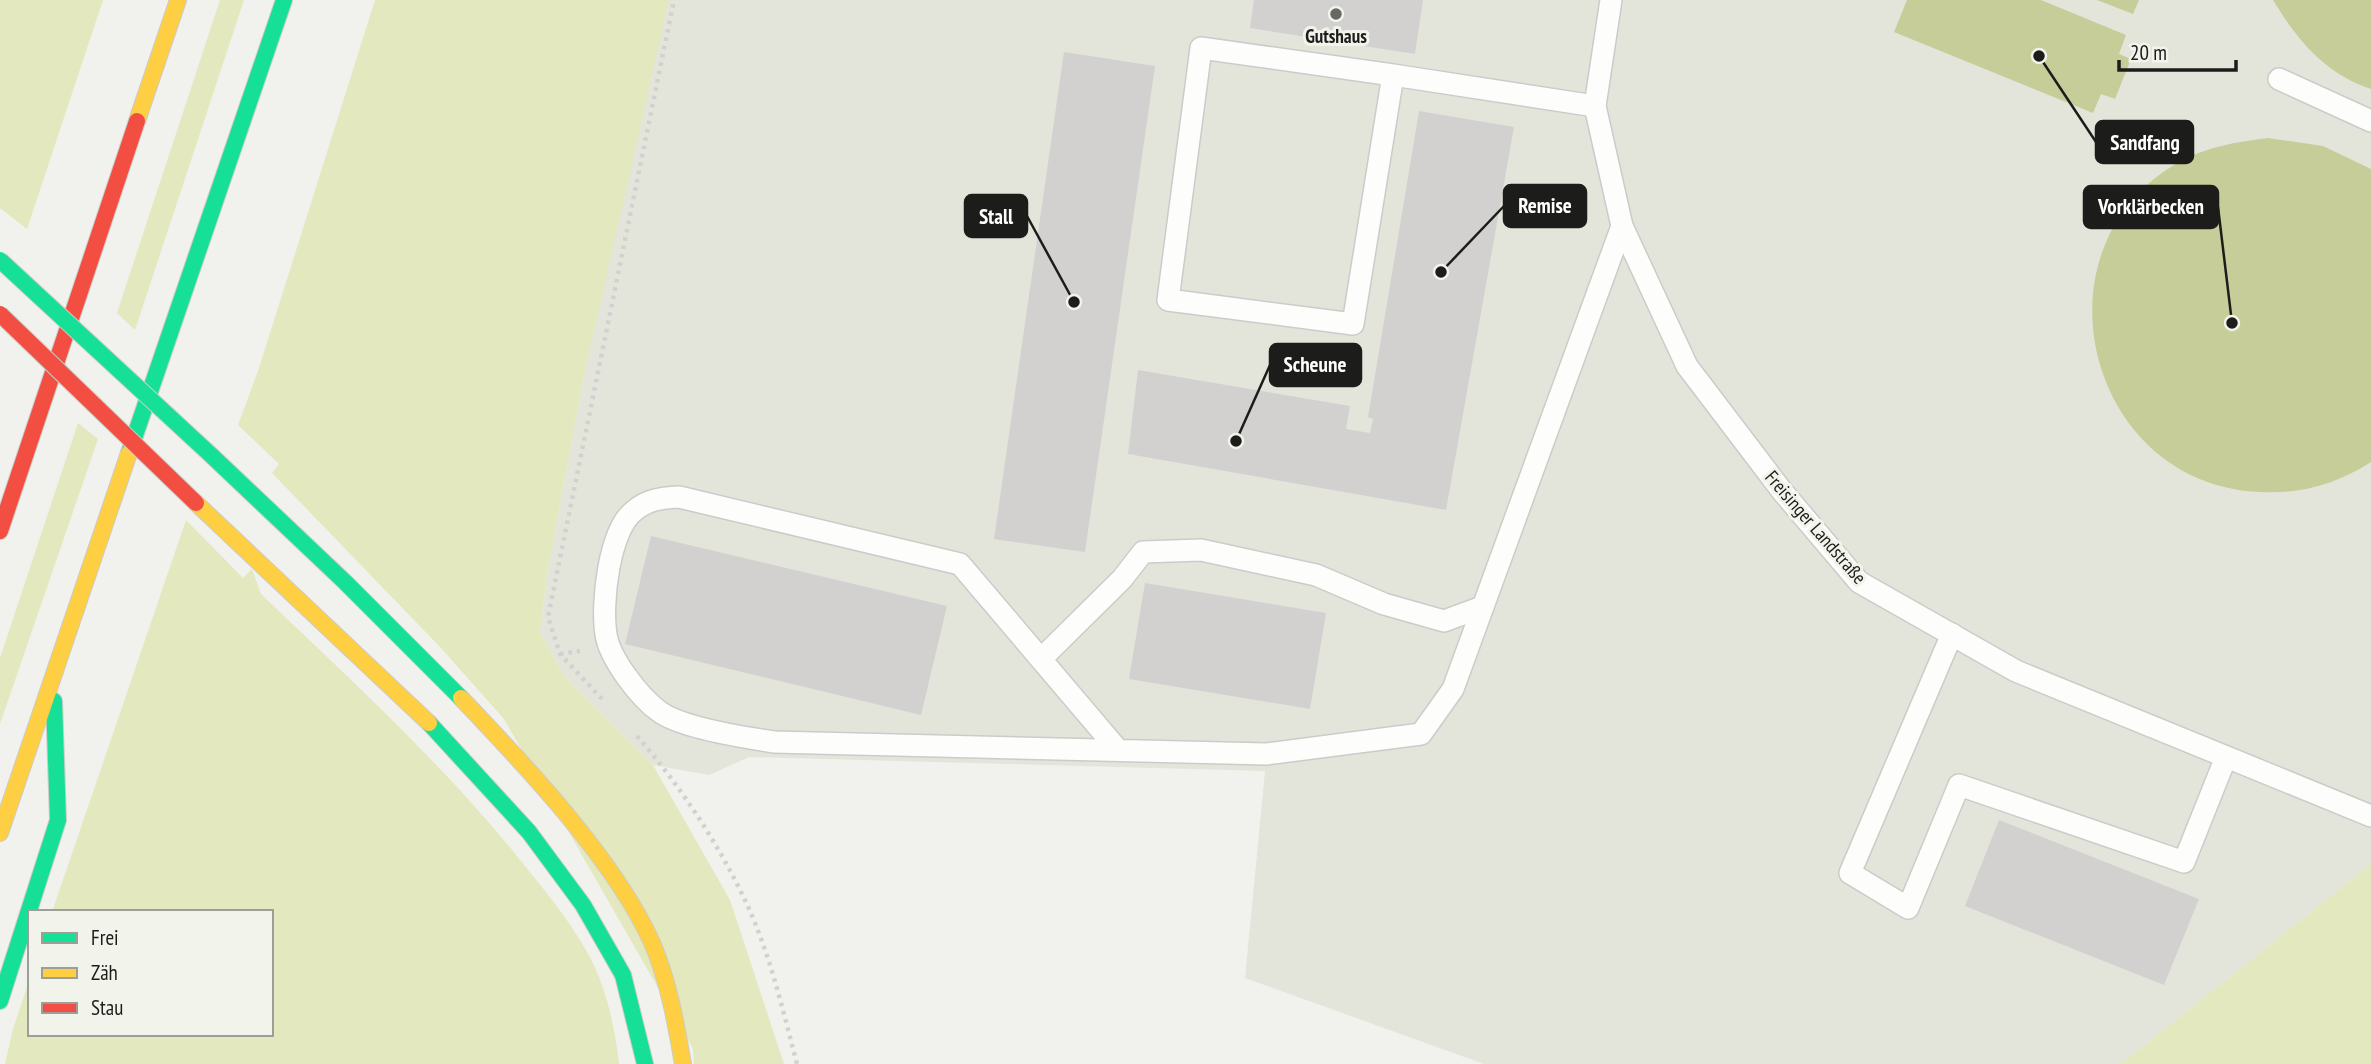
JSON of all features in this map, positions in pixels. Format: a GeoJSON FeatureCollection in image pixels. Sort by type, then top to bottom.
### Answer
{"type":"FeatureCollection","features":[{"type":"Feature","properties":{"kind":"highway"},"geometry":{"type":"LineString","coordinates":[[0,531],[178,0]]}},
{"type":"Feature","properties":{"kind":"highway"},"geometry":{"type":"LineString","coordinates":[[0,833],[284,0]]}},
{"type":"Feature","properties":{"kind":"highway"},"geometry":{"type":"LineString","coordinates":[[0,260],[424,655],[511,750],[624,892],[654,947],[683,1064]]}},
{"type":"Feature","properties":{"kind":"highway"},"geometry":{"type":"LineString","coordinates":[[0,314],[432,725],[529,832],[583,905],[623,975],[645,1064]]}},
{"type":"Feature","properties":{"kind":"highway"},"geometry":{"type":"LineString","coordinates":[[29,910],[58,820],[53,679]]}},
{"type":"Feature","properties":{"kind":"highway"},"geometry":{"type":"LineString","coordinates":[[0,1001],[28,914]]}},
{"type":"Feature","properties":{"kind":"lane","name":"Freisinger Landstraße"},"geometry":{"type":"LineString","coordinates":[[1611,0],[1595,106],[1622,226],[1686,366],[1782,492],[1859,582],[2016,671],[2226,757],[2370,811]]}},
{"type":"Feature","properties":{"kind":"lane"},"geometry":{"type":"LineString","coordinates":[[1393,75],[1353,324],[1168,300],[1201,48],[1393,75],[1595,106]]}},
{"type":"Feature","properties":{"kind":"lane"},"geometry":{"type":"LineString","coordinates":[[2279,79],[2371,121]]}},
{"type":"Feature","properties":{"kind":"lane"},"geometry":{"type":"LineString","coordinates":[[1118,750],[960,564],[679,497],[654,499],[632,512],[617,535],[606,592],[606,635],[619,667],[661,713],[726,735],[774,742],[1266,754],[1421,734],[1453,689],[1622,226]]}},
{"type":"Feature","properties":{"kind":"lane"},"geometry":{"type":"LineString","coordinates":[[1041,659],[1122,579],[1143,552],[1201,550],[1316,575],[1384,604],[1444,621],[1482,607]]}},
{"type":"Feature","properties":{"kind":"lane"},"geometry":{"type":"LineString","coordinates":[[1952,634],[1850,873],[1908,908],[1959,785],[2184,862],[2226,757]]}},
{"type":"Feature","properties":{"kind":"shaded area"},"geometry":{"type":"Polygon","coordinates":[[[0,0],[103,0],[27,229],[0,208],[0,0]]]}},
{"type":"Feature","properties":{"kind":"shaded area"},"geometry":{"type":"Polygon","coordinates":[[[220,0],[244,0],[135,330],[117,313],[220,0]]]}},
{"type":"Feature","properties":{"kind":"shaded area"},"geometry":{"type":"Polygon","coordinates":[[[375,0],[669,0],[586,366],[547,573],[540,632],[564,676],[653,765],[730,900],[784,1064],[694,1064],[693,1049],[504,719],[441,648],[272,473],[279,464],[238,425],[259,368],[375,0]]]}},
{"type":"Feature","properties":{"kind":"shaded area"},"geometry":{"type":"Polygon","coordinates":[[[665,0],[2371,0],[2371,864],[2121,1064],[1484,1064],[1245,978],[1265,771],[749,757],[709,775],[653,765],[564,676],[540,632],[547,573],[586,366],[665,0]]]}},
{"type":"Feature","properties":{"kind":"shaded area"},"geometry":{"type":"Polygon","coordinates":[[[1907,0],[2041,0],[2126,35],[2119,54],[2131,59],[2115,99],[2101,94],[2093,113],[1894,32],[1907,0]]]}},
{"type":"Feature","properties":{"kind":"shaded area"},"geometry":{"type":"Polygon","coordinates":[[[2097,0],[2139,0],[2133,14],[2097,0]]]}},
{"type":"Feature","properties":{"kind":"shaded area"},"geometry":{"type":"Polygon","coordinates":[[[2273,0],[2371,0],[2371,89],[2355,83],[2326,65],[2302,42],[2273,0]]]}},
{"type":"Feature","properties":{"kind":"shaded area"},"geometry":{"type":"Polygon","coordinates":[[[2268,138],[2323,146],[2371,169],[2371,462],[2332,482],[2276,492],[2261,492],[2201,480],[2153,450],[2118,407],[2098,356],[2092,301],[2104,247],[2133,199],[2181,161],[2192,156],[2223,145],[2268,138]]]}},
{"type":"Feature","properties":{"kind":"shaded area"},"geometry":{"type":"Polygon","coordinates":[[[78,423],[98,439],[0,724],[0,658],[78,423]]]}},
{"type":"Feature","properties":{"kind":"shaded area"},"geometry":{"type":"Polygon","coordinates":[[[186,520],[243,578],[252,569],[261,594],[460,790],[556,905],[594,965],[609,1006],[619,1064],[5,1064],[28,984],[28,1036],[273,1036],[273,910],[53,910],[186,520]]]}},
{"type":"Feature","properties":{"kind":"shaded area"},"geometry":{"type":"Polygon","coordinates":[[[2371,864],[2371,1064],[2121,1064],[2371,864]]]}},
{"type":"Feature","properties":{"kind":"building","name":"Gutshaus"},"geometry":{"type":"Polygon","coordinates":[[[1254,0],[1423,0],[1415,54],[1250,28],[1254,0]]]}},
{"type":"Feature","properties":{"kind":"building"},"geometry":{"type":"Polygon","coordinates":[[[1064,52],[1155,66],[1085,552],[994,539],[1064,52]]]}},
{"type":"Feature","properties":{"kind":"building"},"geometry":{"type":"Polygon","coordinates":[[[1419,111],[1514,127],[1446,510],[1128,454],[1138,370],[1350,406],[1346,429],[1370,433],[1373,419],[1368,417],[1419,111]]]}},
{"type":"Feature","properties":{"kind":"building"},"geometry":{"type":"Polygon","coordinates":[[[651,536],[947,606],[921,715],[625,644],[651,536]]]}},
{"type":"Feature","properties":{"kind":"building"},"geometry":{"type":"Polygon","coordinates":[[[1145,583],[1326,613],[1310,709],[1129,679],[1145,583]]]}},
{"type":"Feature","properties":{"kind":"building"},"geometry":{"type":"Polygon","coordinates":[[[1999,820],[2199,899],[2164,985],[1965,906],[1999,820]]]}},
{"type":"Feature","properties":{"kind":"traffic: fast"},"geometry":{"type":"LineString","coordinates":[[129,453],[284,0]]}},
{"type":"Feature","properties":{"kind":"traffic: fast"},"geometry":{"type":"LineString","coordinates":[[0,260],[212,456]]}},
{"type":"Feature","properties":{"kind":"traffic: fast"},"geometry":{"type":"LineString","coordinates":[[212,456],[345,582],[461,698]]}},
{"type":"Feature","properties":{"kind":"traffic: fast"},"geometry":{"type":"LineString","coordinates":[[29,910],[58,820],[54,701]]}},
{"type":"Feature","properties":{"kind":"traffic: fast"},"geometry":{"type":"LineString","coordinates":[[429,723],[529,832],[583,905],[623,975],[645,1064]]}},
{"type":"Feature","properties":{"kind":"traffic: fast"},"geometry":{"type":"LineString","coordinates":[[0,1001],[28,914]]}},
{"type":"Feature","properties":{"kind":"traffic: slow"},"geometry":{"type":"LineString","coordinates":[[137,121],[178,0]]}},
{"type":"Feature","properties":{"kind":"traffic: slow"},"geometry":{"type":"LineString","coordinates":[[0,833],[129,453]]}},
{"type":"Feature","properties":{"kind":"traffic: slow"},"geometry":{"type":"LineString","coordinates":[[196,503],[429,723]]}},
{"type":"Feature","properties":{"kind":"traffic: slow"},"geometry":{"type":"LineString","coordinates":[[461,698],[567,815],[617,881],[637,913],[653,945],[663,974],[683,1064]]}},
{"type":"Feature","properties":{"kind":"traffic: jam"},"geometry":{"type":"LineString","coordinates":[[0,531],[137,121]]}},
{"type":"Feature","properties":{"kind":"traffic: jam"},"geometry":{"type":"LineString","coordinates":[[0,314],[196,503]]}},
{"type":"Feature","properties":{"kind":"place","name":"Gutshaus"},"geometry":{"type":"Point","coordinates":[1336,14]}},
{"type":"Feature","properties":{"kind":"place","name":"Sandfang"},"geometry":{"type":"Point","coordinates":[2039,56]}},
{"type":"Feature","properties":{"kind":"place","name":"Remise"},"geometry":{"type":"Point","coordinates":[1441,272]}},
{"type":"Feature","properties":{"kind":"place","name":"Stall"},"geometry":{"type":"Point","coordinates":[1074,302]}},
{"type":"Feature","properties":{"kind":"place","name":"Vorklärbecken"},"geometry":{"type":"Point","coordinates":[2232,323]}},
{"type":"Feature","properties":{"kind":"place","name":"Scheune"},"geometry":{"type":"Point","coordinates":[1236,441]}}]}
